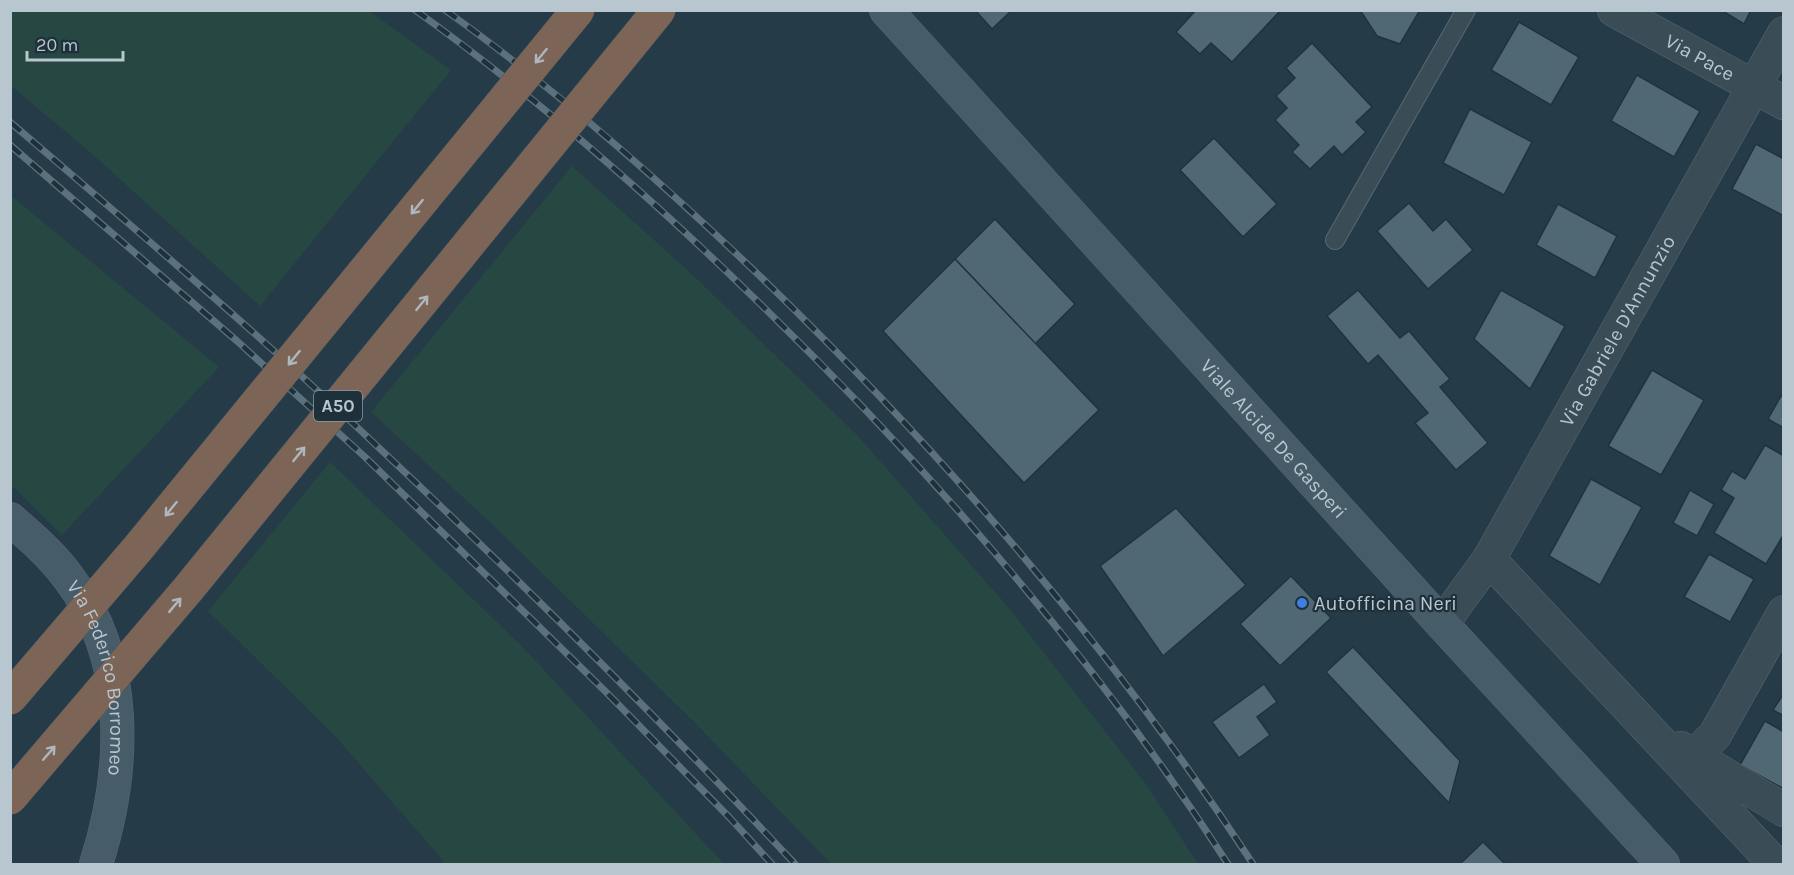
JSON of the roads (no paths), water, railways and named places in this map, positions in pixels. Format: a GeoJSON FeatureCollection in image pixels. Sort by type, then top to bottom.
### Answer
{"type":"FeatureCollection","features":[{"type":"Feature","properties":{"kind":"highway"},"geometry":{"type":"LineString","coordinates":[[10,698],[161,521],[578,10]]}},
{"type":"Feature","properties":{"kind":"highway","name":"A50"},"geometry":{"type":"LineString","coordinates":[[10,798],[189,588],[659,10]]}},
{"type":"Feature","properties":{"kind":"street","name":"Viale Alcide De Gasperi"},"geometry":{"type":"LineString","coordinates":[[886,10],[1442,624],[1663,864]]}},
{"type":"Feature","properties":{"kind":"street","name":"Via Pace"},"geometry":{"type":"LineString","coordinates":[[1614,10],[1784,103]]}},
{"type":"Feature","properties":{"kind":"street","name":"Via Gabriele D'Annunzio"},"geometry":{"type":"LineString","coordinates":[[1442,624],[1489,559],[1784,33]]}},
{"type":"Feature","properties":{"kind":"street","name":"Via Federico Borromeo"},"geometry":{"type":"LineString","coordinates":[[10,519],[42,546],[69,577],[93,618],[108,656],[116,705],[118,749],[115,788],[105,836],[96,864]]}},
{"type":"Feature","properties":{"kind":"street"},"geometry":{"type":"LineString","coordinates":[[1489,559],[1649,728],[1690,761],[1784,810]]}},
{"type":"Feature","properties":{"kind":"street"},"geometry":{"type":"LineString","coordinates":[[1690,761],[1715,735],[1784,612]]}},
{"type":"Feature","properties":{"kind":"street"},"geometry":{"type":"LineString","coordinates":[[1690,761],[1775,864]]}},
{"type":"Feature","properties":{"kind":"lane"},"geometry":{"type":"LineString","coordinates":[[1335,240],[1466,10]]}},
{"type":"Feature","properties":{"kind":"railway"},"geometry":{"type":"LineString","coordinates":[[415,10],[503,76],[589,146],[751,295],[882,427],[1006,566],[1065,638],[1122,712],[1228,864]]}},
{"type":"Feature","properties":{"kind":"railway"},"geometry":{"type":"LineString","coordinates":[[445,10],[529,73],[651,175],[767,283],[900,418],[964,488],[1086,633],[1200,785],[1253,864]]}},
{"type":"Feature","properties":{"kind":"railway"},"geometry":{"type":"LineString","coordinates":[[10,122],[242,322],[431,497],[642,704],[795,864]]}},
{"type":"Feature","properties":{"kind":"railway"},"geometry":{"type":"LineString","coordinates":[[10,145],[237,341],[365,457],[605,691],[772,864]]}},
{"type":"Feature","properties":{"kind":"place","name":"Autofficina Neri"},"geometry":{"type":"Point","coordinates":[1302,603]}}]}
